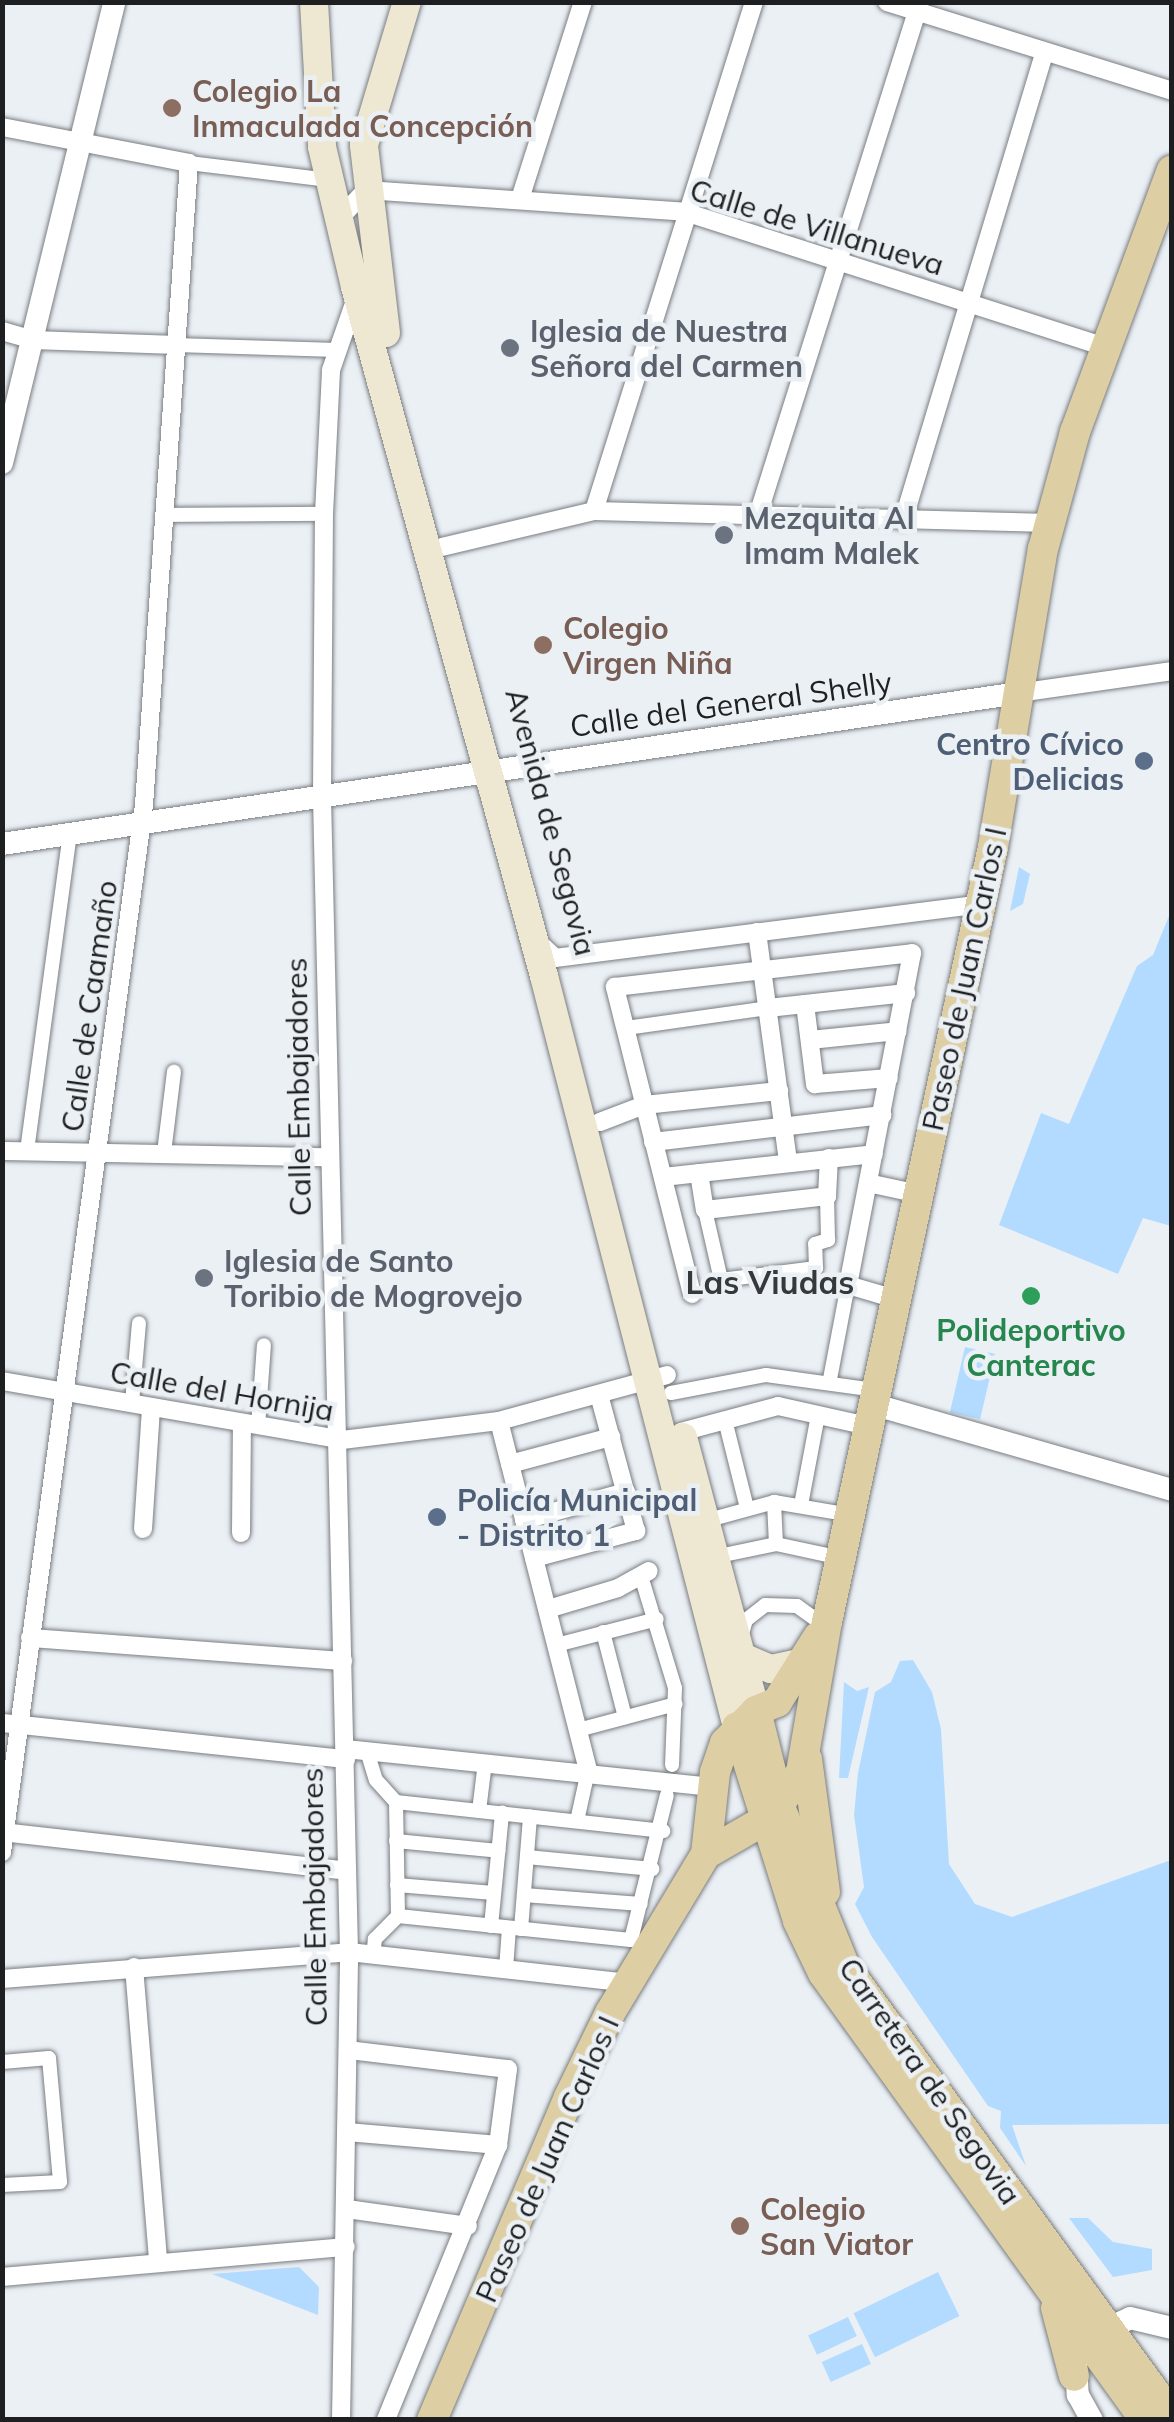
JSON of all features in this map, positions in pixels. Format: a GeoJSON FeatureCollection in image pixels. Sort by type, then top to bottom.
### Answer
{"type":"FeatureCollection","features":[{"type":"Feature","properties":{"kind":"main road"},"geometry":{"type":"LineString","coordinates":[[314,2],[322,147],[357,294]]}},
{"type":"Feature","properties":{"kind":"main road","name":"Avenida de Segovia"},"geometry":{"type":"LineString","coordinates":[[407,2],[364,145],[381,316],[442,547],[528,920],[757,1713]]}},
{"type":"Feature","properties":{"kind":"main road"},"geometry":{"type":"LineString","coordinates":[[322,147],[364,145]]}},
{"type":"Feature","properties":{"kind":"main road","name":"Paseo de Juan Carlos I"},"geometry":{"type":"LineString","coordinates":[[714,1851],[712,1794],[757,1713],[804,1662],[841,1558],[982,904],[1050,523],[1104,347],[1172,170]]}},
{"type":"Feature","properties":{"kind":"main road","name":"Avenida de Segovia"},"geometry":{"type":"LineString","coordinates":[[357,294],[493,768],[555,958],[600,1122],[662,1383],[681,1432],[757,1713]]}},
{"type":"Feature","properties":{"kind":"main road","name":"Paseo de Juan Carlos I"},"geometry":{"type":"LineString","coordinates":[[432,2420],[569,2097],[628,1983],[714,1851],[764,1819],[806,1737],[821,1620]]}},
{"type":"Feature","properties":{"kind":"main road"},"geometry":{"type":"LineString","coordinates":[[738,1647],[771,1669],[804,1662]]}},
{"type":"Feature","properties":{"kind":"main road"},"geometry":{"type":"LineString","coordinates":[[757,1713],[797,1708],[806,1737],[825,1890],[824,1924]]}},
{"type":"Feature","properties":{"kind":"main road","name":"Carretera de Segovia"},"geometry":{"type":"LineString","coordinates":[[757,1713],[764,1819],[798,1921],[852,2020],[1048,2286],[1098,2332],[1172,2416]]}},
{"type":"Feature","properties":{"kind":"main road"},"geometry":{"type":"LineString","coordinates":[[712,1794],[731,1826],[764,1819]]}},
{"type":"Feature","properties":{"kind":"main road","name":"Carretera de Segovia"},"geometry":{"type":"LineString","coordinates":[[764,1819],[870,2007],[1098,2332],[1145,2420]]}},
{"type":"Feature","properties":{"kind":"main road"},"geometry":{"type":"LineString","coordinates":[[714,1851],[756,1850],[778,1862]]}},
{"type":"Feature","properties":{"kind":"main road"},"geometry":{"type":"LineString","coordinates":[[1048,2286],[1074,2376]]}},
{"type":"Feature","properties":{"kind":"street"},"geometry":{"type":"LineString","coordinates":[[2,463],[114,2]]}},
{"type":"Feature","properties":{"kind":"street"},"geometry":{"type":"LineString","coordinates":[[520,199],[582,2]]}},
{"type":"Feature","properties":{"kind":"street"},"geometry":{"type":"LineString","coordinates":[[594,511],[754,2]]}},
{"type":"Feature","properties":{"kind":"street"},"geometry":{"type":"LineString","coordinates":[[887,2],[919,7],[1044,52],[1172,91]]}},
{"type":"Feature","properties":{"kind":"street"},"geometry":{"type":"LineString","coordinates":[[757,518],[919,7]]}},
{"type":"Feature","properties":{"kind":"street"},"geometry":{"type":"LineString","coordinates":[[903,522],[1044,52]]}},
{"type":"Feature","properties":{"kind":"street"},"geometry":{"type":"LineString","coordinates":[[2,127],[189,163],[329,180]]}},
{"type":"Feature","properties":{"kind":"street","name":"Calle de Caamaño"},"geometry":{"type":"LineString","coordinates":[[2,1852],[10,1724],[30,1638],[142,824],[189,163]]}},
{"type":"Feature","properties":{"kind":"street"},"geometry":{"type":"LineString","coordinates":[[339,219],[366,190]]}},
{"type":"Feature","properties":{"kind":"street","name":"Calle de Villanueva"},"geometry":{"type":"LineString","coordinates":[[366,190],[686,212],[1104,347]]}},
{"type":"Feature","properties":{"kind":"street","name":"Calle Embajadores"},"geometry":{"type":"LineString","coordinates":[[341,2420],[349,1952],[342,1440],[329,1157],[322,795],[324,514],[337,350],[357,294]]}},
{"type":"Feature","properties":{"kind":"street"},"geometry":{"type":"LineString","coordinates":[[2,332],[34,340],[337,350]]}},
{"type":"Feature","properties":{"kind":"street"},"geometry":{"type":"LineString","coordinates":[[442,547],[594,511],[1050,523]]}},
{"type":"Feature","properties":{"kind":"street"},"geometry":{"type":"LineString","coordinates":[[163,515],[324,514]]}},
{"type":"Feature","properties":{"kind":"street","name":"Calle del General Shelly"},"geometry":{"type":"LineString","coordinates":[[2,844],[493,768],[1172,671]]}},
{"type":"Feature","properties":{"kind":"street"},"geometry":{"type":"LineString","coordinates":[[27,1151],[70,835]]}},
{"type":"Feature","properties":{"kind":"street"},"geometry":{"type":"LineString","coordinates":[[528,920],[543,953],[555,958],[982,904]]}},
{"type":"Feature","properties":{"kind":"street"},"geometry":{"type":"LineString","coordinates":[[758,932],[788,1162]]}},
{"type":"Feature","properties":{"kind":"street"},"geometry":{"type":"LineString","coordinates":[[692,1294],[614,987],[912,952],[830,1379]]}},
{"type":"Feature","properties":{"kind":"street"},"geometry":{"type":"LineString","coordinates":[[626,1028],[906,993]]}},
{"type":"Feature","properties":{"kind":"street"},"geometry":{"type":"LineString","coordinates":[[805,1004],[815,1084],[889,1078]]}},
{"type":"Feature","properties":{"kind":"street"},"geometry":{"type":"LineString","coordinates":[[810,1040],[898,1031]]}},
{"type":"Feature","properties":{"kind":"street"},"geometry":{"type":"LineString","coordinates":[[164,1153],[174,1072]]}},
{"type":"Feature","properties":{"kind":"street"},"geometry":{"type":"LineString","coordinates":[[600,1122],[644,1105],[779,1091]]}},
{"type":"Feature","properties":{"kind":"street"},"geometry":{"type":"LineString","coordinates":[[654,1142],[882,1115]]}},
{"type":"Feature","properties":{"kind":"street"},"geometry":{"type":"LineString","coordinates":[[2,1151],[329,1157]]}},
{"type":"Feature","properties":{"kind":"street"},"geometry":{"type":"LineString","coordinates":[[662,1177],[874,1154]]}},
{"type":"Feature","properties":{"kind":"street"},"geometry":{"type":"LineString","coordinates":[[699,1173],[721,1280],[816,1268],[815,1244],[828,1240],[828,1158]]}},
{"type":"Feature","properties":{"kind":"street"},"geometry":{"type":"LineString","coordinates":[[868,1183],[919,1194]]}},
{"type":"Feature","properties":{"kind":"street"},"geometry":{"type":"LineString","coordinates":[[705,1210],[827,1196]]}},
{"type":"Feature","properties":{"kind":"street"},"geometry":{"type":"LineString","coordinates":[[848,1285],[895,1299]]}},
{"type":"Feature","properties":{"kind":"street"},"geometry":{"type":"LineString","coordinates":[[139,1323],[142,1529]]}},
{"type":"Feature","properties":{"kind":"street"},"geometry":{"type":"LineString","coordinates":[[241,1533],[250,1425],[264,1345]]}},
{"type":"Feature","properties":{"kind":"street"},"geometry":{"type":"LineString","coordinates":[[662,1383],[766,1375],[830,1379],[872,1406],[1172,1490]]}},
{"type":"Feature","properties":{"kind":"street","name":"Calle del Hornija"},"geometry":{"type":"LineString","coordinates":[[2,1381],[342,1440],[499,1421],[662,1383]]}},
{"type":"Feature","properties":{"kind":"street"},"geometry":{"type":"LineString","coordinates":[[534,1558],[636,1531],[600,1395]]}},
{"type":"Feature","properties":{"kind":"street"},"geometry":{"type":"LineString","coordinates":[[681,1432],[778,1406],[818,1415],[872,1406]]}},
{"type":"Feature","properties":{"kind":"street"},"geometry":{"type":"LineString","coordinates":[[800,1505],[818,1415]]}},
{"type":"Feature","properties":{"kind":"street"},"geometry":{"type":"LineString","coordinates":[[725,1420],[747,1508]]}},
{"type":"Feature","properties":{"kind":"street"},"geometry":{"type":"LineString","coordinates":[[499,1421],[588,1771],[578,1822]]}},
{"type":"Feature","properties":{"kind":"street"},"geometry":{"type":"LineString","coordinates":[[510,1464],[611,1437]]}},
{"type":"Feature","properties":{"kind":"street"},"geometry":{"type":"LineString","coordinates":[[524,1520],[626,1492]]}},
{"type":"Feature","properties":{"kind":"street"},"geometry":{"type":"LineString","coordinates":[[705,1520],[774,1502],[850,1514]]}},
{"type":"Feature","properties":{"kind":"street"},"geometry":{"type":"LineString","coordinates":[[774,1502],[776,1544]]}},
{"type":"Feature","properties":{"kind":"street"},"geometry":{"type":"LineString","coordinates":[[714,1557],[776,1544],[841,1558]]}},
{"type":"Feature","properties":{"kind":"street"},"geometry":{"type":"LineString","coordinates":[[548,1608],[645,1573],[676,1704],[672,1765]]}},
{"type":"Feature","properties":{"kind":"street"},"geometry":{"type":"LineString","coordinates":[[738,1647],[765,1605],[797,1606],[821,1620]]}},
{"type":"Feature","properties":{"kind":"street"},"geometry":{"type":"LineString","coordinates":[[556,1645],[657,1619]]}},
{"type":"Feature","properties":{"kind":"street"},"geometry":{"type":"LineString","coordinates":[[604,1632],[626,1717]]}},
{"type":"Feature","properties":{"kind":"street"},"geometry":{"type":"LineString","coordinates":[[30,1638],[343,1662]]}},
{"type":"Feature","properties":{"kind":"street"},"geometry":{"type":"LineString","coordinates":[[578,1730],[676,1704]]}},
{"type":"Feature","properties":{"kind":"street"},"geometry":{"type":"LineString","coordinates":[[10,1724],[588,1771],[712,1794]]}},
{"type":"Feature","properties":{"kind":"street"},"geometry":{"type":"LineString","coordinates":[[367,1752],[376,1780],[396,1802],[664,1831]]}},
{"type":"Feature","properties":{"kind":"street"},"geometry":{"type":"LineString","coordinates":[[479,1811],[486,1762]]}},
{"type":"Feature","properties":{"kind":"street"},"geometry":{"type":"LineString","coordinates":[[398,1916],[631,1940],[664,1831],[667,1795]]}},
{"type":"Feature","properties":{"kind":"street"},"geometry":{"type":"LineString","coordinates":[[373,1955],[374,1939],[398,1916],[396,1802]]}},
{"type":"Feature","properties":{"kind":"street"},"geometry":{"type":"LineString","coordinates":[[491,1926],[502,1813]]}},
{"type":"Feature","properties":{"kind":"street"},"geometry":{"type":"LineString","coordinates":[[506,1970],[524,1895],[530,1816]]}},
{"type":"Feature","properties":{"kind":"street"},"geometry":{"type":"LineString","coordinates":[[4,1832],[348,1872]]}},
{"type":"Feature","properties":{"kind":"street"},"geometry":{"type":"LineString","coordinates":[[396,1841],[499,1851]]}},
{"type":"Feature","properties":{"kind":"street"},"geometry":{"type":"LineString","coordinates":[[527,1857],[652,1869]]}},
{"type":"Feature","properties":{"kind":"street"},"geometry":{"type":"LineString","coordinates":[[397,1885],[494,1893]]}},
{"type":"Feature","properties":{"kind":"street"},"geometry":{"type":"LineString","coordinates":[[524,1895],[642,1904]]}},
{"type":"Feature","properties":{"kind":"street"},"geometry":{"type":"LineString","coordinates":[[2,1979],[349,1952],[628,1983]]}},
{"type":"Feature","properties":{"kind":"street"},"geometry":{"type":"LineString","coordinates":[[134,1968],[158,2262]]}},
{"type":"Feature","properties":{"kind":"street","name":"Paseo de Juan Carlos I"},"geometry":{"type":"LineString","coordinates":[[348,2050],[508,2069],[498,2145],[386,2420]]}},
{"type":"Feature","properties":{"kind":"street"},"geometry":{"type":"LineString","coordinates":[[2,2062],[50,2058],[60,2182],[2,2185]]}},
{"type":"Feature","properties":{"kind":"street"},"geometry":{"type":"LineString","coordinates":[[347,2132],[498,2145]]}},
{"type":"Feature","properties":{"kind":"street"},"geometry":{"type":"LineString","coordinates":[[346,2209],[468,2226]]}},
{"type":"Feature","properties":{"kind":"street"},"geometry":{"type":"LineString","coordinates":[[2,2277],[346,2247]]}},
{"type":"Feature","properties":{"kind":"street"},"geometry":{"type":"LineString","coordinates":[[1092,2420],[1074,2376],[1098,2332],[1130,2318],[1171,2327]]}},
{"type":"Feature","properties":{"kind":"shaded area"},"geometry":{"type":"Polygon","coordinates":[[[1019,867],[1030,874],[1023,904],[1010,911],[1019,867]]]}},
{"type":"Feature","properties":{"kind":"shaded area"},"geometry":{"type":"Polygon","coordinates":[[[1171,911],[1171,1226],[1143,1218],[1118,1274],[999,1225],[1041,1113],[1069,1124],[1137,966],[1153,955],[1171,911]]]}},
{"type":"Feature","properties":{"kind":"shaded area"},"geometry":{"type":"Polygon","coordinates":[[[965,1347],[995,1354],[980,1419],[950,1412],[965,1347]]]}},
{"type":"Feature","properties":{"kind":"shaded area"},"geometry":{"type":"Polygon","coordinates":[[[913,1660],[932,1692],[941,1729],[949,1864],[975,1904],[1012,1917],[1171,1860],[1171,2124],[1012,2125],[1026,2166],[1000,2128],[1001,2111],[988,2106],[872,1937],[855,1904],[864,1887],[854,1815],[858,1773],[875,1692],[891,1682],[900,1661],[913,1660]]]}},
{"type":"Feature","properties":{"kind":"shaded area"},"geometry":{"type":"Polygon","coordinates":[[[844,1682],[857,1691],[869,1687],[848,1778],[839,1778],[844,1682]]]}},
{"type":"Feature","properties":{"kind":"shaded area"},"geometry":{"type":"Polygon","coordinates":[[[1069,2218],[1088,2218],[1113,2242],[1152,2249],[1152,2270],[1113,2277],[1069,2218]]]}},
{"type":"Feature","properties":{"kind":"shaded area"},"geometry":{"type":"Polygon","coordinates":[[[299,2267],[319,2287],[318,2315],[212,2274],[299,2267]]]}},
{"type":"Feature","properties":{"kind":"shaded area"},"geometry":{"type":"Polygon","coordinates":[[[938,2272],[959,2316],[875,2357],[854,2313],[938,2272]]]}},
{"type":"Feature","properties":{"kind":"shaded area"},"geometry":{"type":"Polygon","coordinates":[[[848,2317],[857,2336],[817,2355],[808,2336],[848,2317]]]}},
{"type":"Feature","properties":{"kind":"shaded area"},"geometry":{"type":"Polygon","coordinates":[[[862,2344],[871,2364],[831,2382],[822,2362],[862,2344]]]}},
{"type":"Feature","properties":{"kind":"place","name":"Colegio La Inmaculada Concepción"},"geometry":{"type":"Point","coordinates":[172,108]}},
{"type":"Feature","properties":{"kind":"place","name":"Iglesia de Nuestra Señora del Carmen"},"geometry":{"type":"Point","coordinates":[510,348]}},
{"type":"Feature","properties":{"kind":"place","name":"Mezquita Al Imam Malek"},"geometry":{"type":"Point","coordinates":[724,535]}},
{"type":"Feature","properties":{"kind":"place","name":"Colegio Virgen Niña"},"geometry":{"type":"Point","coordinates":[543,645]}},
{"type":"Feature","properties":{"kind":"place","name":"Centro Cívico Delicias"},"geometry":{"type":"Point","coordinates":[1144,761]}},
{"type":"Feature","properties":{"kind":"place","name":"Iglesia de Santo Toribio de Mogrovejo"},"geometry":{"type":"Point","coordinates":[204,1278]}},
{"type":"Feature","properties":{"kind":"place","name":"Polideportivo Canterac"},"geometry":{"type":"Point","coordinates":[1031,1296]}},
{"type":"Feature","properties":{"kind":"place","name":"Policía Municipal - Distrito 1"},"geometry":{"type":"Point","coordinates":[437,1517]}},
{"type":"Feature","properties":{"kind":"place","name":"Colegio San Viator"},"geometry":{"type":"Point","coordinates":[740,2226]}},
{"type":"Feature","properties":{"kind":"district","name":"Las Viudas"},"geometry":{"type":"Point","coordinates":[770,1282]}}]}
